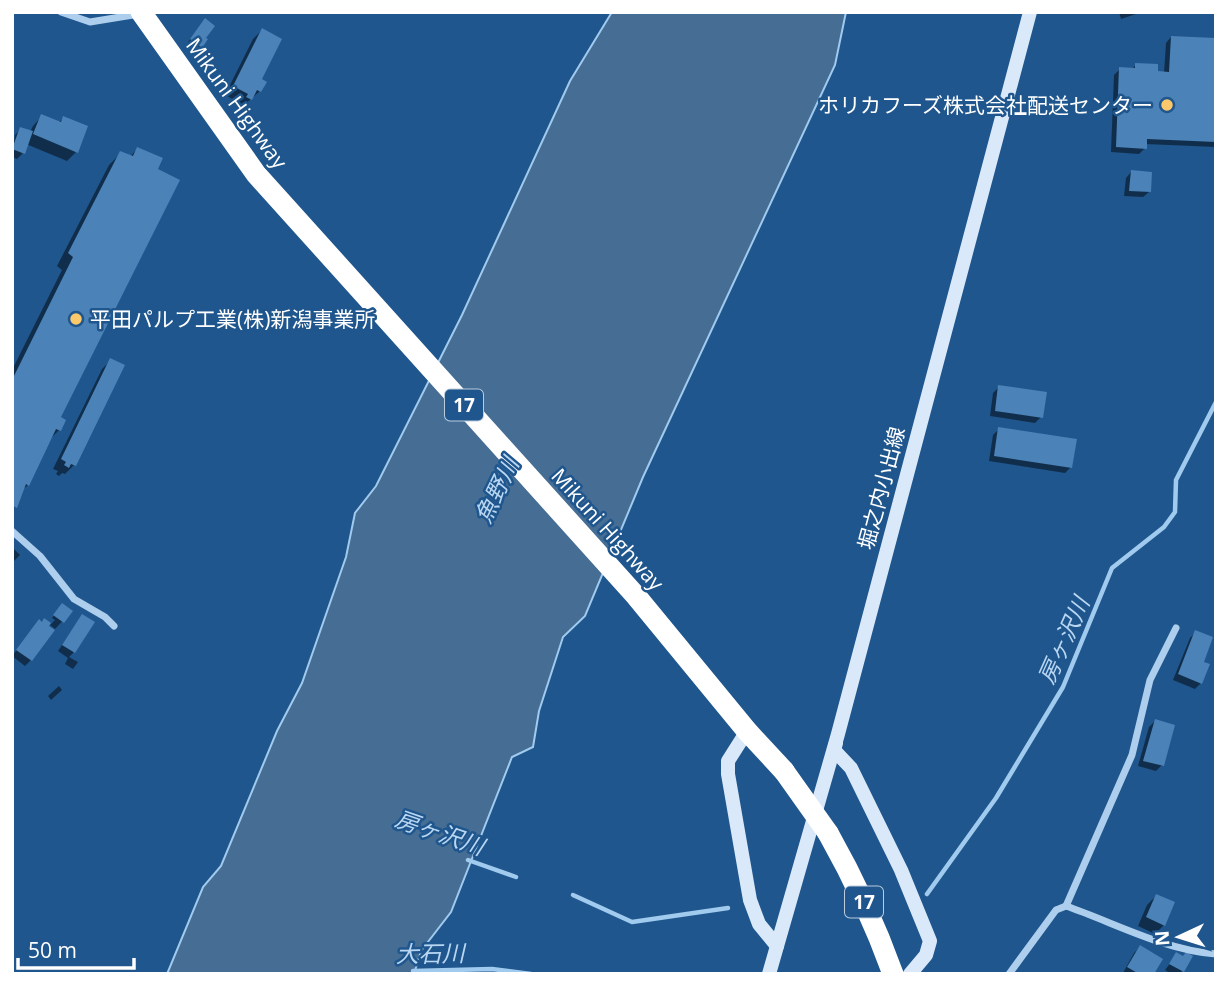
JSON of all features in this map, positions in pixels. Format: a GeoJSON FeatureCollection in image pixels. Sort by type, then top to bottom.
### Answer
{"type":"FeatureCollection","features":[{"type":"Feature","properties":{"kind":"highway","name":"Mikuni Highway"},"geometry":{"type":"LineString","coordinates":[[141,13],[237,149],[636,596],[747,731],[784,771],[828,833],[853,877],[878,933],[892,974]]}},
{"type":"Feature","properties":{"kind":"main road","name":"堀之内小出線"},"geometry":{"type":"LineString","coordinates":[[769,974],[834,750],[1030,12]]}},
{"type":"Feature","properties":{"kind":"main road"},"geometry":{"type":"LineString","coordinates":[[747,731],[728,761],[727,774],[750,900],[759,924],[777,946]]}},
{"type":"Feature","properties":{"kind":"main road"},"geometry":{"type":"LineString","coordinates":[[834,750],[851,768],[901,870],[930,941],[926,955],[910,974]]}},
{"type":"Feature","properties":{"kind":"street"},"geometry":{"type":"LineString","coordinates":[[61,12],[90,22],[141,13]]}},
{"type":"Feature","properties":{"kind":"street"},"geometry":{"type":"LineString","coordinates":[[12,531],[40,556],[74,599],[114,625]]}},
{"type":"Feature","properties":{"kind":"street"},"geometry":{"type":"LineString","coordinates":[[1066,906],[1132,755],[1150,680],[1176,628]]}},
{"type":"Feature","properties":{"kind":"street"},"geometry":{"type":"LineString","coordinates":[[1009,974],[1056,910],[1066,906],[1167,943],[1200,953],[1216,954]]}},
{"type":"Feature","properties":{"kind":"water","name":"魚野川"},"geometry":{"type":"Polygon","coordinates":[[[612,12],[846,12],[835,65],[643,477],[585,616],[563,637],[539,711],[533,747],[512,757],[451,912],[421,951],[414,974],[167,974],[203,887],[221,866],[277,731],[302,683],[346,557],[355,513],[376,486],[462,315],[570,81],[612,12]]]}},
{"type":"Feature","properties":{"kind":"building"},"geometry":{"type":"Polygon","coordinates":[[[205,18],[215,26],[202,48],[190,39],[205,18]]]}},
{"type":"Feature","properties":{"kind":"building"},"geometry":{"type":"Polygon","coordinates":[[[262,28],[282,39],[262,79],[267,82],[261,92],[257,90],[252,100],[246,97],[248,94],[233,86],[262,28]]]}},
{"type":"Feature","properties":{"kind":"building","name":"ホリカフーズ株式会社配送センター"},"geometry":{"type":"Polygon","coordinates":[[[1171,36],[1216,38],[1216,142],[1147,139],[1147,149],[1116,147],[1119,67],[1135,68],[1135,63],[1158,64],[1158,71],[1169,72],[1171,36]]]}},
{"type":"Feature","properties":{"kind":"building"},"geometry":{"type":"Polygon","coordinates":[[[41,114],[61,122],[63,116],[88,126],[78,153],[33,134],[41,114]]]}},
{"type":"Feature","properties":{"kind":"building"},"geometry":{"type":"Polygon","coordinates":[[[20,127],[33,131],[25,154],[12,149],[20,127]]]}},
{"type":"Feature","properties":{"kind":"building","name":"平田パルプ工業(株)新潟事業所"},"geometry":{"type":"Polygon","coordinates":[[[137,147],[163,158],[158,169],[180,180],[61,417],[66,420],[61,431],[56,429],[29,486],[26,484],[17,508],[12,505],[12,380],[73,257],[68,253],[120,151],[133,156],[137,147]]]}},
{"type":"Feature","properties":{"kind":"building"},"geometry":{"type":"Polygon","coordinates":[[[1131,170],[1152,172],[1151,192],[1129,191],[1131,170]]]}},
{"type":"Feature","properties":{"kind":"building"},"geometry":{"type":"Polygon","coordinates":[[[110,358],[125,365],[76,466],[71,464],[69,468],[61,459],[110,358]]]}},
{"type":"Feature","properties":{"kind":"building"},"geometry":{"type":"Polygon","coordinates":[[[998,385],[1047,392],[1043,418],[995,411],[998,385]]]}},
{"type":"Feature","properties":{"kind":"building"},"geometry":{"type":"Polygon","coordinates":[[[998,427],[1077,439],[1072,468],[994,456],[998,427]]]}},
{"type":"Feature","properties":{"kind":"building"},"geometry":{"type":"Polygon","coordinates":[[[62,603],[73,611],[64,623],[53,615],[62,603]]]}},
{"type":"Feature","properties":{"kind":"building"},"geometry":{"type":"Polygon","coordinates":[[[82,614],[95,622],[75,653],[62,645],[82,614]]]}},
{"type":"Feature","properties":{"kind":"building"},"geometry":{"type":"Polygon","coordinates":[[[44,618],[55,630],[32,661],[16,650],[39,619],[42,622],[44,618]]]}},
{"type":"Feature","properties":{"kind":"building"},"geometry":{"type":"Polygon","coordinates":[[[1195,630],[1213,637],[1204,662],[1210,664],[1202,684],[1178,674],[1195,630]]]}},
{"type":"Feature","properties":{"kind":"building"},"geometry":{"type":"Polygon","coordinates":[[[1155,719],[1175,725],[1164,766],[1143,761],[1155,719]]]}},
{"type":"Feature","properties":{"kind":"building"},"geometry":{"type":"Polygon","coordinates":[[[1156,894],[1175,902],[1165,926],[1146,917],[1156,894]]]}},
{"type":"Feature","properties":{"kind":"building"},"geometry":{"type":"Polygon","coordinates":[[[1140,945],[1163,959],[1154,974],[1139,974],[1127,967],[1140,945]]]}},
{"type":"Feature","properties":{"kind":"building"},"geometry":{"type":"Polygon","coordinates":[[[1176,952],[1183,956],[1186,952],[1193,956],[1184,972],[1169,964],[1176,952]]]}},
{"type":"Feature","properties":{"kind":"waterway","name":"房ヶ沢川"},"geometry":{"type":"LineString","coordinates":[[927,894],[996,798],[1063,687],[1112,568],[1164,527],[1175,512],[1176,480],[1216,402]]}},
{"type":"Feature","properties":{"kind":"waterway","name":"房ヶ沢川"},"geometry":{"type":"LineString","coordinates":[[468,860],[516,877]]}},
{"type":"Feature","properties":{"kind":"waterway","name":"房ヶ沢川"},"geometry":{"type":"LineString","coordinates":[[573,895],[632,922],[728,908]]}},
{"type":"Feature","properties":{"kind":"waterway","name":"大石川"},"geometry":{"type":"LineString","coordinates":[[413,971],[492,969],[531,974]]}},
{"type":"Feature","properties":{"kind":"place","name":"ホリカフーズ株式会社配送センター"},"geometry":{"type":"Point","coordinates":[1167,105]}},
{"type":"Feature","properties":{"kind":"place","name":"平田パルプ工業(株)新潟事業所"},"geometry":{"type":"Point","coordinates":[76,319]}}]}
